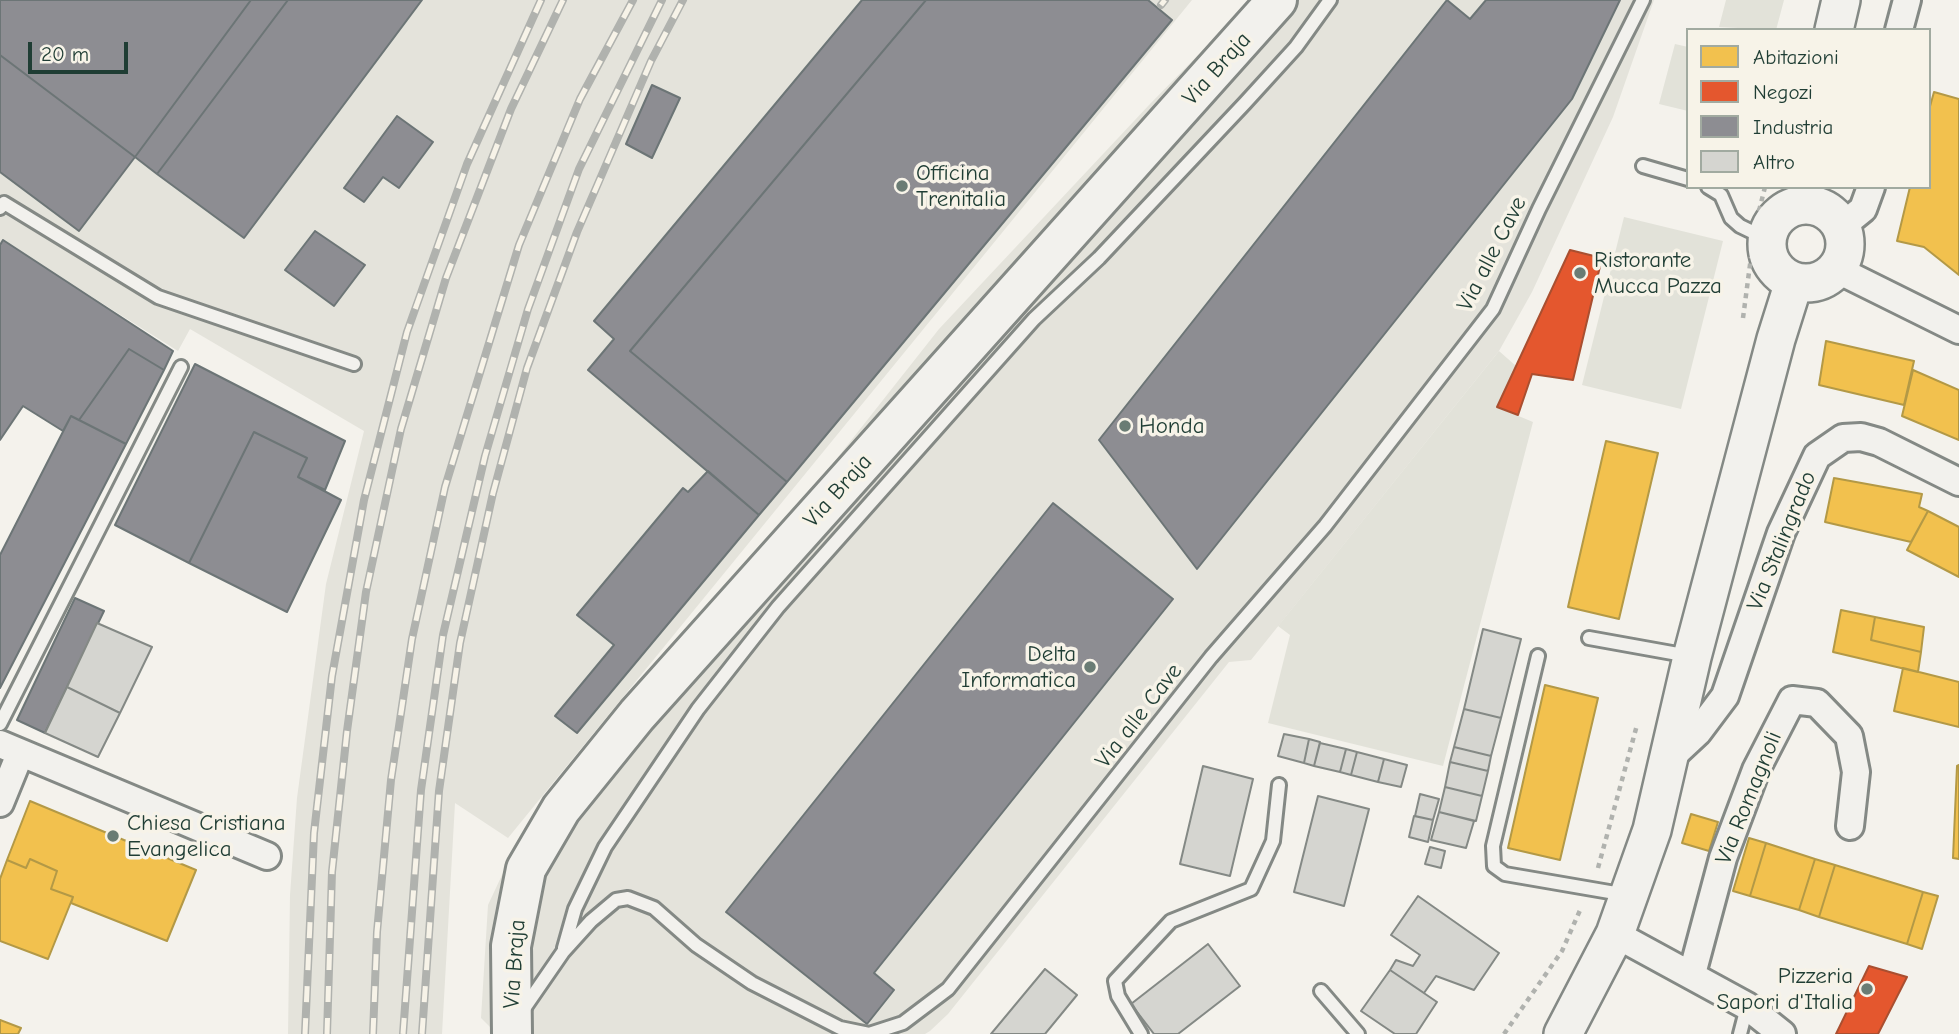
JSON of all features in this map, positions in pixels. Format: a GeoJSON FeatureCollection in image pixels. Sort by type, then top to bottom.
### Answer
{"type":"FeatureCollection","features":[{"type":"Feature","properties":{"kind":"main road","name":"Via Braja"},"geometry":{"type":"LineString","coordinates":[[512,1031],[511,946],[526,869],[561,809],[637,715],[1277,0]]}},
{"type":"Feature","properties":{"kind":"street"},"geometry":{"type":"LineString","coordinates":[[1834,28],[1841,0]]}},
{"type":"Feature","properties":{"kind":"street"},"geometry":{"type":"LineString","coordinates":[[1900,28],[1907,0]]}},
{"type":"Feature","properties":{"kind":"street"},"geometry":{"type":"LineString","coordinates":[[1842,226],[1863,209],[1870,189]]}},
{"type":"Feature","properties":{"kind":"street"},"geometry":{"type":"LineString","coordinates":[[1802,196],[1825,209],[1842,226],[1845,249],[1836,269],[1817,282],[1794,282],[1772,265],[1767,239],[1770,226],[1802,196]]}},
{"type":"Feature","properties":{"kind":"street"},"geometry":{"type":"LineString","coordinates":[[1836,269],[1959,330]]}},
{"type":"Feature","properties":{"kind":"street"},"geometry":{"type":"LineString","coordinates":[[1563,1034],[1615,934],[1652,831],[1692,657],[1776,339],[1794,282]]}},
{"type":"Feature","properties":{"kind":"street","name":"Via Stalingrado"},"geometry":{"type":"LineString","coordinates":[[1669,759],[1705,724],[1725,696],[1774,550],[1797,492],[1817,456],[1843,438],[1861,437],[1879,442],[1959,482]]}},
{"type":"Feature","properties":{"kind":"street","name":"Via Romagnoli"},"geometry":{"type":"LineString","coordinates":[[1692,974],[1723,858],[1770,739],[1793,700],[1805,699],[1817,703],[1849,736],[1856,772],[1850,826]]}},
{"type":"Feature","properties":{"kind":"street"},"geometry":{"type":"LineString","coordinates":[[0,803],[10,749],[267,856]]}},
{"type":"Feature","properties":{"kind":"street"},"geometry":{"type":"LineString","coordinates":[[1615,934],[1747,1006],[1782,1034]]}},
{"type":"Feature","properties":{"kind":"lane"},"geometry":{"type":"LineString","coordinates":[[563,952],[575,909],[605,846],[698,709],[778,607],[1034,319],[1099,258],[1296,47],[1330,0]]}},
{"type":"Feature","properties":{"kind":"lane","name":"Via alle Cave"},"geometry":{"type":"LineString","coordinates":[[512,1031],[563,952],[616,900],[628,898],[654,908],[696,945],[752,983],[840,1028],[869,1034],[903,1023],[948,989],[1211,657],[1341,506],[1493,309],[1545,197],[1643,0]]}},
{"type":"Feature","properties":{"kind":"lane"},"geometry":{"type":"LineString","coordinates":[[1643,166],[1686,178]]}},
{"type":"Feature","properties":{"kind":"lane"},"geometry":{"type":"LineString","coordinates":[[1711,189],[1721,195],[1731,218],[1740,226],[1767,239]]}},
{"type":"Feature","properties":{"kind":"lane"},"geometry":{"type":"LineString","coordinates":[[0,208],[4,203],[158,297],[241,323],[354,364]]}},
{"type":"Feature","properties":{"kind":"lane"},"geometry":{"type":"LineString","coordinates":[[0,724],[181,367]]}},
{"type":"Feature","properties":{"kind":"lane"},"geometry":{"type":"LineString","coordinates":[[1589,638],[1692,657]]}},
{"type":"Feature","properties":{"kind":"lane"},"geometry":{"type":"LineString","coordinates":[[1538,656],[1493,846],[1494,866],[1505,874],[1630,896]]}},
{"type":"Feature","properties":{"kind":"lane"},"geometry":{"type":"LineString","coordinates":[[1141,1034],[1118,996],[1115,981],[1171,921],[1251,889],[1273,841],[1279,785]]}},
{"type":"Feature","properties":{"kind":"lane"},"geometry":{"type":"LineString","coordinates":[[1321,991],[1358,1034]]}},
{"type":"Feature","properties":{"kind":"lane"},"geometry":{"type":"LineString","coordinates":[[1740,1034],[1747,1006]]}},
{"type":"Feature","properties":{"kind":"shaded area"},"geometry":{"type":"Polygon","coordinates":[[[0,0],[1192,0],[508,838],[455,803],[442,1034],[288,1034],[290,895],[297,798],[326,584],[364,431],[190,329],[178,351],[3,241],[0,245],[0,0]]]}},
{"type":"Feature","properties":{"kind":"shaded area"},"geometry":{"type":"Polygon","coordinates":[[[1252,0],[1654,0],[1613,117],[1532,292],[1499,351],[1251,660],[1229,662],[948,1014],[930,1031],[925,1034],[497,1034],[481,1018],[488,905],[516,845],[812,490],[939,329],[1149,105],[1252,0]]]}},
{"type":"Feature","properties":{"kind":"shaded area"},"geometry":{"type":"Polygon","coordinates":[[[1726,0],[1784,0],[1777,28],[1719,27],[1726,0]]]}},
{"type":"Feature","properties":{"kind":"shaded area"},"geometry":{"type":"Polygon","coordinates":[[[1675,44],[1686,47],[1686,111],[1659,104],[1675,44]]]}},
{"type":"Feature","properties":{"kind":"shaded area"},"geometry":{"type":"Polygon","coordinates":[[[1624,217],[1723,241],[1681,409],[1582,385],[1624,217]]]}},
{"type":"Feature","properties":{"kind":"shaded area"},"geometry":{"type":"Polygon","coordinates":[[[1499,351],[1516,366],[1497,407],[1533,422],[1443,766],[1268,723],[1290,635],[1278,626],[1499,351]]]}},
{"type":"Feature","properties":{"kind":"building: Abitazioni"},"geometry":{"type":"Polygon","coordinates":[[[1934,92],[1959,99],[1959,275],[1924,247],[1897,241],[1910,189],[1931,189],[1931,103],[1934,92]]]}},
{"type":"Feature","properties":{"kind":"building: Abitazioni"},"geometry":{"type":"Polygon","coordinates":[[[1826,341],[1914,361],[1904,405],[1819,385],[1826,341]]]}},
{"type":"Feature","properties":{"kind":"building: Abitazioni"},"geometry":{"type":"Polygon","coordinates":[[[1913,370],[1959,390],[1959,440],[1902,416],[1913,370]]]}},
{"type":"Feature","properties":{"kind":"building: Abitazioni"},"geometry":{"type":"Polygon","coordinates":[[[1606,441],[1658,453],[1619,619],[1568,607],[1606,441]]]}},
{"type":"Feature","properties":{"kind":"building: Abitazioni"},"geometry":{"type":"Polygon","coordinates":[[[1834,478],[1922,494],[1919,507],[1928,511],[1911,542],[1825,522],[1834,478]]]}},
{"type":"Feature","properties":{"kind":"building: Abitazioni"},"geometry":{"type":"Polygon","coordinates":[[[1928,511],[1959,527],[1959,577],[1907,550],[1928,511]]]}},
{"type":"Feature","properties":{"kind":"building: Abitazioni"},"geometry":{"type":"Polygon","coordinates":[[[1841,610],[1875,617],[1871,640],[1921,652],[1918,672],[1833,652],[1841,610]]]}},
{"type":"Feature","properties":{"kind":"building: Abitazioni"},"geometry":{"type":"Polygon","coordinates":[[[1875,617],[1924,627],[1921,652],[1871,640],[1875,617]]]}},
{"type":"Feature","properties":{"kind":"building: Abitazioni"},"geometry":{"type":"Polygon","coordinates":[[[1903,668],[1959,682],[1959,727],[1894,711],[1903,668]]]}},
{"type":"Feature","properties":{"kind":"building: Abitazioni"},"geometry":{"type":"Polygon","coordinates":[[[1545,685],[1598,698],[1560,860],[1508,848],[1545,685]]]}},
{"type":"Feature","properties":{"kind":"building: Abitazioni"},"geometry":{"type":"Polygon","coordinates":[[[1959,765],[1959,859],[1953,858],[1959,765]]]}},
{"type":"Feature","properties":{"kind":"building: Abitazioni"},"geometry":{"type":"Polygon","coordinates":[[[30,801],[196,870],[167,941],[71,903],[73,897],[51,889],[57,871],[30,859],[26,868],[7,860],[30,801]]]}},
{"type":"Feature","properties":{"kind":"building: Abitazioni"},"geometry":{"type":"Polygon","coordinates":[[[1691,814],[1718,822],[1709,851],[1682,843],[1691,814]]]}},
{"type":"Feature","properties":{"kind":"building: Abitazioni"},"geometry":{"type":"Polygon","coordinates":[[[1749,838],[1766,843],[1750,896],[1733,891],[1749,838]]]}},
{"type":"Feature","properties":{"kind":"building: Abitazioni"},"geometry":{"type":"Polygon","coordinates":[[[1766,843],[1815,859],[1799,910],[1750,896],[1766,843]]]}},
{"type":"Feature","properties":{"kind":"building: Abitazioni"},"geometry":{"type":"Polygon","coordinates":[[[30,859],[57,871],[51,889],[73,897],[48,959],[0,941],[0,879],[7,860],[26,868],[30,859]]]}},
{"type":"Feature","properties":{"kind":"building: Abitazioni"},"geometry":{"type":"Polygon","coordinates":[[[1815,859],[1835,865],[1819,917],[1799,910],[1815,859]]]}},
{"type":"Feature","properties":{"kind":"building: Abitazioni"},"geometry":{"type":"Polygon","coordinates":[[[1835,865],[1923,892],[1907,944],[1819,917],[1835,865]]]}},
{"type":"Feature","properties":{"kind":"building: Abitazioni"},"geometry":{"type":"Polygon","coordinates":[[[1923,892],[1938,896],[1922,949],[1907,944],[1923,892]]]}},
{"type":"Feature","properties":{"kind":"building: Abitazioni"},"geometry":{"type":"Polygon","coordinates":[[[0,1020],[21,1028],[18,1034],[0,1034],[0,1020]]]}},
{"type":"Feature","properties":{"kind":"building: Negozi"},"geometry":{"type":"Polygon","coordinates":[[[1570,250],[1602,258],[1573,380],[1532,374],[1518,415],[1497,407],[1570,250]]]}},
{"type":"Feature","properties":{"kind":"building: Negozi"},"geometry":{"type":"Polygon","coordinates":[[[1869,966],[1907,977],[1878,1034],[1836,1034],[1869,966]]]}},
{"type":"Feature","properties":{"kind":"building: Industria"},"geometry":{"type":"Polygon","coordinates":[[[0,0],[251,0],[135,157],[0,55],[0,0]]]}},
{"type":"Feature","properties":{"kind":"building: Industria"},"geometry":{"type":"Polygon","coordinates":[[[251,0],[288,0],[157,174],[135,157],[251,0]]]}},
{"type":"Feature","properties":{"kind":"building: Industria"},"geometry":{"type":"Polygon","coordinates":[[[288,0],[422,0],[244,238],[157,174],[288,0]]]}},
{"type":"Feature","properties":{"kind":"building: Industria"},"geometry":{"type":"Polygon","coordinates":[[[862,0],[926,0],[630,351],[787,482],[759,515],[588,370],[614,339],[594,321],[862,0]]]}},
{"type":"Feature","properties":{"kind":"building: Industria","name":"Officina Trenitalia"},"geometry":{"type":"Polygon","coordinates":[[[926,0],[1148,0],[1172,20],[787,482],[630,351],[926,0]]]}},
{"type":"Feature","properties":{"kind":"building: Industria"},"geometry":{"type":"Polygon","coordinates":[[[1447,0],[1470,19],[1486,0],[1620,0],[1572,99],[1197,569],[1099,440],[1447,0]]]}},
{"type":"Feature","properties":{"kind":"building: Industria"},"geometry":{"type":"Polygon","coordinates":[[[0,55],[135,157],[79,231],[0,172],[0,55]]]}},
{"type":"Feature","properties":{"kind":"building: Industria"},"geometry":{"type":"Polygon","coordinates":[[[652,85],[680,98],[652,158],[626,144],[652,85]]]}},
{"type":"Feature","properties":{"kind":"building: Industria"},"geometry":{"type":"Polygon","coordinates":[[[397,116],[433,142],[399,188],[383,177],[364,202],[344,188],[397,116]]]}},
{"type":"Feature","properties":{"kind":"building: Industria"},"geometry":{"type":"Polygon","coordinates":[[[315,231],[365,265],[334,306],[285,270],[315,231]]]}},
{"type":"Feature","properties":{"kind":"building: Industria"},"geometry":{"type":"Polygon","coordinates":[[[3,240],[173,351],[164,370],[129,349],[79,420],[71,416],[63,431],[23,406],[0,440],[0,245],[3,240]]]}},
{"type":"Feature","properties":{"kind":"building: Industria"},"geometry":{"type":"Polygon","coordinates":[[[129,349],[164,370],[126,444],[79,420],[129,349]]]}},
{"type":"Feature","properties":{"kind":"building: Industria"},"geometry":{"type":"Polygon","coordinates":[[[195,364],[345,441],[325,490],[298,477],[307,458],[254,432],[189,563],[115,525],[195,364]]]}},
{"type":"Feature","properties":{"kind":"building: Industria"},"geometry":{"type":"Polygon","coordinates":[[[71,416],[126,444],[0,688],[0,555],[71,416]]]}},
{"type":"Feature","properties":{"kind":"building: Industria"},"geometry":{"type":"Polygon","coordinates":[[[254,432],[307,458],[298,477],[341,500],[287,612],[189,563],[254,432]]]}},
{"type":"Feature","properties":{"kind":"building: Industria"},"geometry":{"type":"Polygon","coordinates":[[[708,471],[759,515],[577,733],[555,716],[614,645],[577,615],[683,488],[688,492],[708,471]]]}},
{"type":"Feature","properties":{"kind":"building: Industria"},"geometry":{"type":"Polygon","coordinates":[[[1053,503],[1173,599],[874,973],[894,990],[867,1024],[726,912],[1053,503]]]}},
{"type":"Feature","properties":{"kind":"building: Industria"},"geometry":{"type":"Polygon","coordinates":[[[75,598],[104,611],[45,733],[17,720],[75,598]]]}},
{"type":"Feature","properties":{"kind":"building: Altro"},"geometry":{"type":"Polygon","coordinates":[[[97,623],[152,647],[120,713],[67,687],[97,623]]]}},
{"type":"Feature","properties":{"kind":"building: Altro"},"geometry":{"type":"Polygon","coordinates":[[[1483,629],[1521,639],[1501,718],[1464,709],[1483,629]]]}},
{"type":"Feature","properties":{"kind":"building: Altro"},"geometry":{"type":"Polygon","coordinates":[[[67,687],[120,713],[98,757],[45,733],[67,687]]]}},
{"type":"Feature","properties":{"kind":"building: Altro"},"geometry":{"type":"Polygon","coordinates":[[[1464,709],[1501,718],[1491,756],[1454,747],[1464,709]]]}},
{"type":"Feature","properties":{"kind":"building: Altro"},"geometry":{"type":"Polygon","coordinates":[[[1284,734],[1309,739],[1304,763],[1278,756],[1284,734]]]}},
{"type":"Feature","properties":{"kind":"building: Altro"},"geometry":{"type":"Polygon","coordinates":[[[1309,739],[1320,742],[1314,766],[1304,763],[1309,739]]]}},
{"type":"Feature","properties":{"kind":"building: Altro"},"geometry":{"type":"Polygon","coordinates":[[[1320,743],[1346,749],[1340,772],[1314,766],[1320,743]]]}},
{"type":"Feature","properties":{"kind":"building: Altro"},"geometry":{"type":"Polygon","coordinates":[[[1454,747],[1491,756],[1488,771],[1450,762],[1454,747]]]}},
{"type":"Feature","properties":{"kind":"building: Altro"},"geometry":{"type":"Polygon","coordinates":[[[1346,749],[1357,752],[1351,775],[1340,772],[1346,749]]]}},
{"type":"Feature","properties":{"kind":"building: Altro"},"geometry":{"type":"Polygon","coordinates":[[[1357,752],[1384,759],[1378,782],[1351,775],[1357,752]]]}},
{"type":"Feature","properties":{"kind":"building: Altro"},"geometry":{"type":"Polygon","coordinates":[[[1384,759],[1407,765],[1401,787],[1378,782],[1384,759]]]}},
{"type":"Feature","properties":{"kind":"building: Altro"},"geometry":{"type":"Polygon","coordinates":[[[1450,762],[1488,771],[1482,796],[1445,787],[1450,762]]]}},
{"type":"Feature","properties":{"kind":"building: Altro"},"geometry":{"type":"Polygon","coordinates":[[[1203,766],[1253,779],[1230,876],[1180,864],[1203,766]]]}},
{"type":"Feature","properties":{"kind":"building: Altro"},"geometry":{"type":"Polygon","coordinates":[[[1445,787],[1482,796],[1476,821],[1439,812],[1445,787]]]}},
{"type":"Feature","properties":{"kind":"building: Altro"},"geometry":{"type":"Polygon","coordinates":[[[1420,794],[1439,799],[1433,820],[1415,816],[1420,794]]]}},
{"type":"Feature","properties":{"kind":"building: Altro"},"geometry":{"type":"Polygon","coordinates":[[[1318,796],[1369,809],[1344,906],[1294,892],[1318,796]]]}},
{"type":"Feature","properties":{"kind":"building: Altro"},"geometry":{"type":"Polygon","coordinates":[[[1439,812],[1474,821],[1466,848],[1431,840],[1439,812]]]}},
{"type":"Feature","properties":{"kind":"building: Altro"},"geometry":{"type":"Polygon","coordinates":[[[1414,816],[1433,820],[1428,842],[1409,837],[1414,816]]]}},
{"type":"Feature","properties":{"kind":"building: Altro"},"geometry":{"type":"Polygon","coordinates":[[[1430,847],[1445,851],[1441,868],[1425,864],[1430,847]]]}},
{"type":"Feature","properties":{"kind":"building: Altro"},"geometry":{"type":"Polygon","coordinates":[[[1418,896],[1499,953],[1474,990],[1436,976],[1424,993],[1390,970],[1396,960],[1413,966],[1420,955],[1391,935],[1418,896]]]}},
{"type":"Feature","properties":{"kind":"building: Altro"},"geometry":{"type":"Polygon","coordinates":[[[1208,944],[1240,986],[1178,1034],[1154,1034],[1131,1004],[1208,944]]]}},
{"type":"Feature","properties":{"kind":"building: Altro"},"geometry":{"type":"Polygon","coordinates":[[[1045,969],[1077,995],[1045,1034],[991,1034],[1045,969]]]}},
{"type":"Feature","properties":{"kind":"building: Altro"},"geometry":{"type":"Polygon","coordinates":[[[1390,970],[1437,1002],[1416,1034],[1395,1034],[1361,1011],[1390,970]]]}},
{"type":"Feature","properties":{"kind":"railway"},"geometry":{"type":"LineString","coordinates":[[305,1034],[314,833],[332,676],[364,500],[407,332],[467,164],[541,0]]}},
{"type":"Feature","properties":{"kind":"railway"},"geometry":{"type":"LineString","coordinates":[[327,1034],[332,872],[347,731],[366,592],[401,429],[446,278],[511,109],[563,0]]}},
{"type":"Feature","properties":{"kind":"railway"},"geometry":{"type":"LineString","coordinates":[[373,1034],[377,932],[391,780],[412,639],[445,487],[519,245],[580,99],[633,0]]}},
{"type":"Feature","properties":{"kind":"railway"},"geometry":{"type":"LineString","coordinates":[[403,1034],[421,790],[443,635],[485,456],[528,309],[579,169],[662,0]]}},
{"type":"Feature","properties":{"kind":"railway"},"geometry":{"type":"LineString","coordinates":[[422,1034],[439,791],[460,643],[493,493],[527,368],[577,232],[651,61],[683,0]]}},
{"type":"Feature","properties":{"kind":"railway"},"geometry":{"type":"LineString","coordinates":[[1161,5],[1165,0]]}},
{"type":"Feature","properties":{"kind":"place","name":"Officina Trenitalia"},"geometry":{"type":"Point","coordinates":[902,186]}},
{"type":"Feature","properties":{"kind":"place","name":"Ristorante Mucca Pazza"},"geometry":{"type":"Point","coordinates":[1580,273]}},
{"type":"Feature","properties":{"kind":"place","name":"Honda"},"geometry":{"type":"Point","coordinates":[1125,426]}},
{"type":"Feature","properties":{"kind":"place","name":"Delta Informatica"},"geometry":{"type":"Point","coordinates":[1090,667]}},
{"type":"Feature","properties":{"kind":"place","name":"Chiesa Cristiana Evangelica"},"geometry":{"type":"Point","coordinates":[113,836]}},
{"type":"Feature","properties":{"kind":"place","name":"Pizzeria Sapori d'Italia"},"geometry":{"type":"Point","coordinates":[1867,989]}}]}
